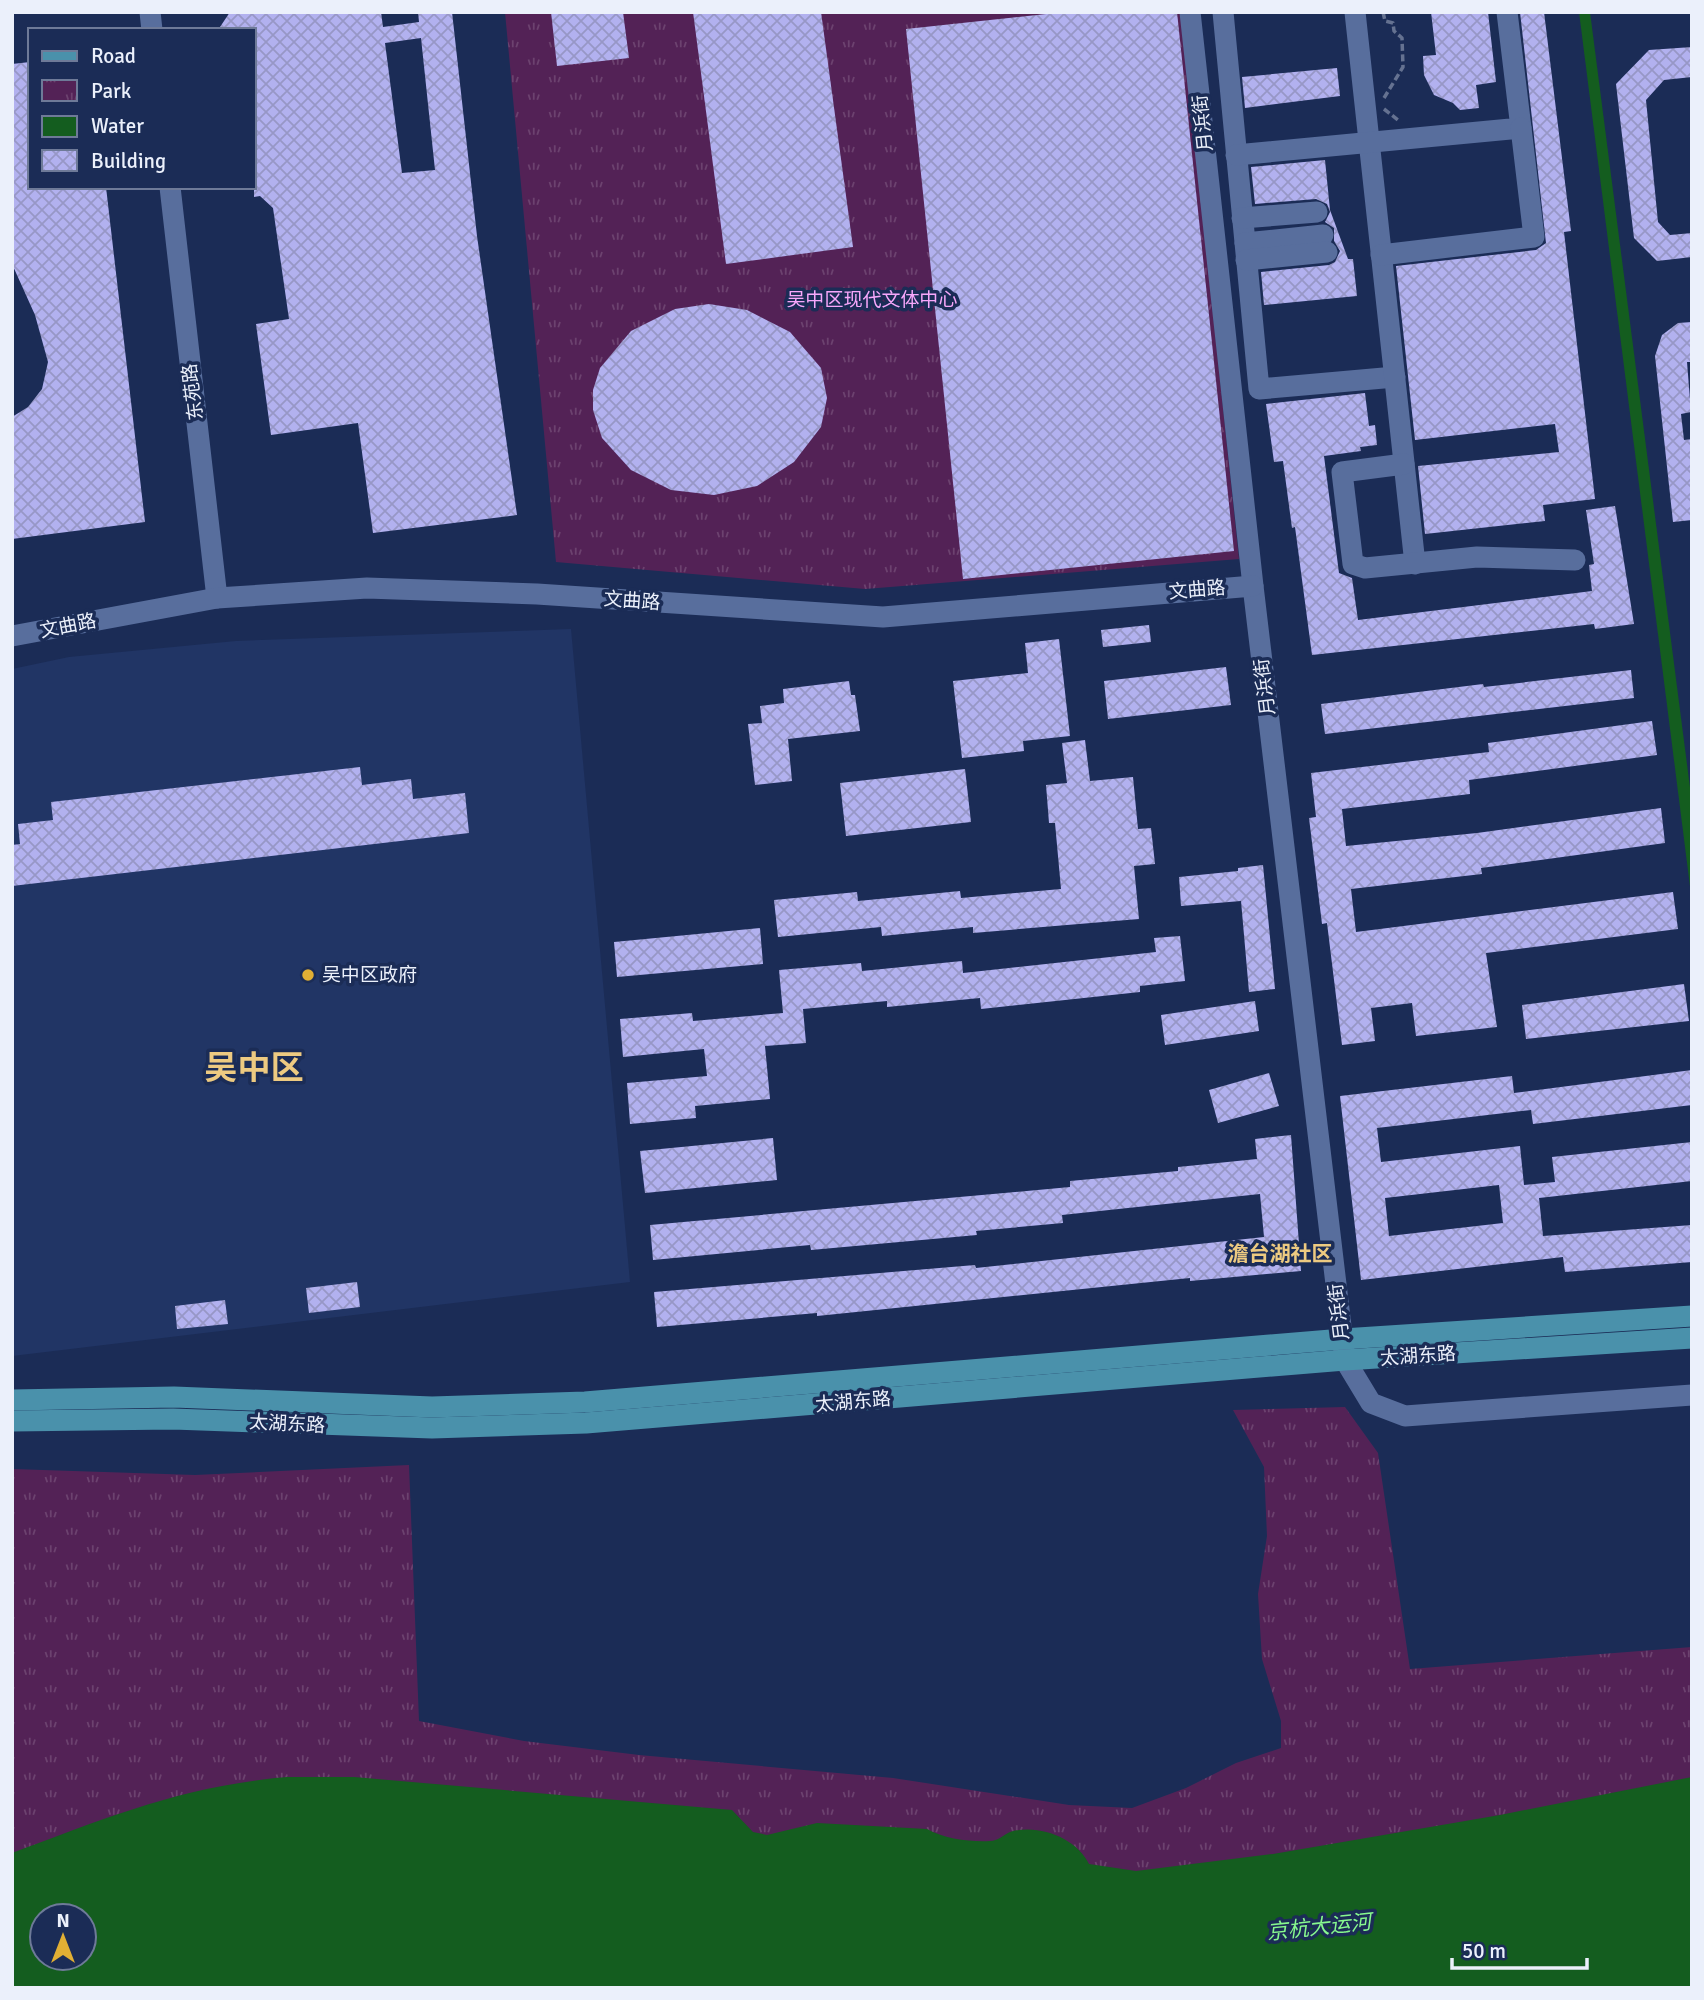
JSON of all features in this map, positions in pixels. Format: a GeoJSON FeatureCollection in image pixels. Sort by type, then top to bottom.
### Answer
{"type":"FeatureCollection","features":[{"type":"Feature","properties":{"kind":"main road","name":"太湖东路"},"geometry":{"type":"LineString","coordinates":[[12,1421],[173,1419],[432,1428],[586,1423],[1692,1316]]}},
{"type":"Feature","properties":{"kind":"main road","name":"太湖东路"},"geometry":{"type":"LineString","coordinates":[[12,1400],[174,1397],[432,1407],[585,1402],[1344,1350],[1692,1338]]}},
{"type":"Feature","properties":{"kind":"street","name":"月浜街"},"geometry":{"type":"LineString","coordinates":[[1191,12],[1253,586],[1344,1350]]}},
{"type":"Feature","properties":{"kind":"street"},"geometry":{"type":"LineString","coordinates":[[1223,12],[1259,389],[1395,377]]}},
{"type":"Feature","properties":{"kind":"street"},"geometry":{"type":"LineString","coordinates":[[1355,12],[1415,564]]}},
{"type":"Feature","properties":{"kind":"street"},"geometry":{"type":"LineString","coordinates":[[1381,256],[1534,237],[1507,12]]}},
{"type":"Feature","properties":{"kind":"street"},"geometry":{"type":"LineString","coordinates":[[1236,155],[1521,128]]}},
{"type":"Feature","properties":{"kind":"street","name":"东苑路"},"geometry":{"type":"LineString","coordinates":[[170,189],[217,598]]}},
{"type":"Feature","properties":{"kind":"street"},"geometry":{"type":"LineString","coordinates":[[1242,218],[1317,212]]}},
{"type":"Feature","properties":{"kind":"street"},"geometry":{"type":"LineString","coordinates":[[1246,252],[1325,243]]}},
{"type":"Feature","properties":{"kind":"street"},"geometry":{"type":"LineString","coordinates":[[1404,464],[1342,472],[1353,564],[1365,568],[1477,557],[1575,560]]}},
{"type":"Feature","properties":{"kind":"street","name":"文曲路"},"geometry":{"type":"LineString","coordinates":[[12,636],[217,598],[368,588],[537,594],[883,617],[1253,586]]}},
{"type":"Feature","properties":{"kind":"street"},"geometry":{"type":"LineString","coordinates":[[1344,1350],[1371,1403],[1405,1416],[1692,1395]]}},
{"type":"Feature","properties":{"kind":"path"},"geometry":{"type":"LineString","coordinates":[[1383,12],[1385,21],[1393,23],[1394,31],[1402,38],[1403,67],[1380,106],[1401,121]]}},
{"type":"Feature","properties":{"kind":"shaded area","name":"吴中区政府"},"geometry":{"type":"Polygon","coordinates":[[[571,629],[630,1282],[12,1356],[12,669],[69,657],[236,641],[571,629]]]}},
{"type":"Feature","properties":{"kind":"green space","name":"吴中区现代文体中心"},"geometry":{"type":"Polygon","coordinates":[[[505,12],[1181,12],[1239,559],[865,589],[556,562],[505,12]]]}},
{"type":"Feature","properties":{"kind":"green space"},"geometry":{"type":"Polygon","coordinates":[[[1345,1407],[1378,1453],[1410,1669],[1692,1647],[1692,1842],[1244,1899],[98,1915],[98,1902],[28,1902],[28,1965],[12,1973],[12,1469],[195,1475],[409,1465],[419,1721],[524,1741],[639,1755],[893,1778],[1069,1805],[1132,1808],[1186,1788],[1236,1763],[1281,1748],[1281,1721],[1262,1659],[1258,1594],[1267,1536],[1264,1467],[1233,1410],[1345,1407]]]}},
{"type":"Feature","properties":{"kind":"water"},"geometry":{"type":"Polygon","coordinates":[[[1579,12],[1590,12],[1692,803],[1692,902],[1579,12]]]}},
{"type":"Feature","properties":{"kind":"water","name":"京杭大运河"},"geometry":{"type":"Polygon","coordinates":[[[287,1777],[354,1777],[732,1810],[753,1832],[767,1835],[817,1823],[927,1829],[949,1837],[975,1841],[993,1841],[1010,1832],[1021,1830],[1044,1831],[1076,1847],[1089,1864],[1136,1871],[1273,1854],[1500,1815],[1692,1777],[1692,1988],[12,1988],[12,1853],[146,1805],[214,1788],[287,1777]]]}},
{"type":"Feature","properties":{"kind":"building"},"geometry":{"type":"Polygon","coordinates":[[[230,12],[381,12],[383,27],[419,22],[418,12],[452,12],[477,236],[517,515],[373,533],[358,423],[271,435],[256,324],[289,319],[273,208],[260,196],[254,197],[256,28],[219,28],[230,12]],[[421,38],[385,43],[402,173],[435,170],[421,38]]]}},
{"type":"Feature","properties":{"kind":"building"},"geometry":{"type":"Polygon","coordinates":[[[551,12],[623,12],[629,58],[557,66],[551,12]]]}},
{"type":"Feature","properties":{"kind":"building"},"geometry":{"type":"Polygon","coordinates":[[[693,12],[821,12],[853,247],[726,264],[693,12]]]}},
{"type":"Feature","properties":{"kind":"building"},"geometry":{"type":"Polygon","coordinates":[[[1065,12],[1177,12],[1234,551],[963,579],[906,29],[1065,12]]]}},
{"type":"Feature","properties":{"kind":"building"},"geometry":{"type":"Polygon","coordinates":[[[1431,12],[1488,12],[1496,82],[1476,85],[1479,108],[1460,110],[1453,103],[1434,95],[1424,75],[1423,56],[1436,55],[1431,12]]]}},
{"type":"Feature","properties":{"kind":"building"},"geometry":{"type":"Polygon","coordinates":[[[1520,12],[1544,12],[1571,231],[1564,232],[1595,499],[1543,505],[1545,521],[1425,534],[1418,466],[1559,452],[1555,424],[1415,440],[1396,266],[1536,250],[1546,243],[1520,12]]]}},
{"type":"Feature","properties":{"kind":"building"},"geometry":{"type":"Polygon","coordinates":[[[1692,47],[1692,77],[1664,80],[1646,100],[1658,222],[1670,235],[1692,233],[1692,257],[1657,261],[1634,238],[1616,84],[1649,50],[1692,47]]]}},
{"type":"Feature","properties":{"kind":"building"},"geometry":{"type":"Polygon","coordinates":[[[28,62],[28,189],[106,189],[145,522],[12,539],[12,417],[28,407],[42,389],[48,362],[35,315],[12,264],[12,64],[28,62]]]}},
{"type":"Feature","properties":{"kind":"building"},"geometry":{"type":"Polygon","coordinates":[[[1337,68],[1340,96],[1245,108],[1242,77],[1337,68]]]}},
{"type":"Feature","properties":{"kind":"building"},"geometry":{"type":"Polygon","coordinates":[[[1325,160],[1330,210],[1348,259],[1353,259],[1357,296],[1264,305],[1261,272],[1329,265],[1335,262],[1340,251],[1334,241],[1334,228],[1325,222],[1330,212],[1327,204],[1316,199],[1255,204],[1251,167],[1325,160]]]}},
{"type":"Feature","properties":{"kind":"building"},"geometry":{"type":"Polygon","coordinates":[[[709,304],[747,310],[790,332],[821,368],[827,398],[821,427],[794,462],[757,486],[714,495],[671,490],[631,470],[602,438],[593,410],[593,390],[600,368],[631,331],[675,309],[709,304]]]}},
{"type":"Feature","properties":{"kind":"building"},"geometry":{"type":"Polygon","coordinates":[[[1692,322],[1692,362],[1687,362],[1691,412],[1681,414],[1684,440],[1692,439],[1692,520],[1673,522],[1655,356],[1662,335],[1678,323],[1692,322]]]}},
{"type":"Feature","properties":{"kind":"building"},"geometry":{"type":"Polygon","coordinates":[[[1365,393],[1369,426],[1375,425],[1377,445],[1360,447],[1361,451],[1324,456],[1339,573],[1352,578],[1358,620],[1592,591],[1589,565],[1594,564],[1586,510],[1615,506],[1634,624],[1595,629],[1594,624],[1312,655],[1295,527],[1292,528],[1283,461],[1274,462],[1266,404],[1365,393]]]}},
{"type":"Feature","properties":{"kind":"building"},"geometry":{"type":"Polygon","coordinates":[[[1149,625],[1151,642],[1103,647],[1101,630],[1149,625]]]}},
{"type":"Feature","properties":{"kind":"building"},"geometry":{"type":"Polygon","coordinates":[[[1059,639],[1070,736],[1023,741],[1024,751],[962,758],[953,681],[1028,673],[1025,643],[1059,639]]]}},
{"type":"Feature","properties":{"kind":"building"},"geometry":{"type":"Polygon","coordinates":[[[1226,667],[1231,705],[1108,719],[1104,681],[1226,667]]]}},
{"type":"Feature","properties":{"kind":"building"},"geometry":{"type":"Polygon","coordinates":[[[1631,670],[1634,698],[1325,734],[1321,704],[1483,684],[1484,687],[1631,670]]]}},
{"type":"Feature","properties":{"kind":"building"},"geometry":{"type":"Polygon","coordinates":[[[849,681],[851,695],[855,695],[860,731],[788,739],[792,781],[755,785],[748,724],[762,723],[760,706],[784,703],[783,689],[849,681]]]}},
{"type":"Feature","properties":{"kind":"building"},"geometry":{"type":"Polygon","coordinates":[[[1652,721],[1657,755],[1469,780],[1470,794],[1342,809],[1346,846],[1477,833],[1661,808],[1665,843],[1481,868],[1482,874],[1351,889],[1356,932],[1673,892],[1678,929],[1486,953],[1497,1027],[1416,1036],[1412,1003],[1371,1008],[1375,1041],[1342,1045],[1327,923],[1322,924],[1309,818],[1316,817],[1311,773],[1489,752],[1488,743],[1652,721]]]}},
{"type":"Feature","properties":{"kind":"building"},"geometry":{"type":"Polygon","coordinates":[[[1085,740],[1090,781],[1133,777],[1138,829],[1151,828],[1155,864],[1134,866],[1139,919],[973,933],[973,927],[882,936],[881,927],[778,937],[774,900],[857,892],[858,901],[960,891],[961,898],[1061,889],[1055,823],[1049,823],[1046,785],[1067,783],[1062,743],[1085,740]]]}},
{"type":"Feature","properties":{"kind":"building"},"geometry":{"type":"Polygon","coordinates":[[[360,767],[362,785],[411,779],[413,799],[465,793],[469,833],[12,886],[12,845],[20,844],[18,824],[53,820],[51,802],[360,767]]]}},
{"type":"Feature","properties":{"kind":"building"},"geometry":{"type":"Polygon","coordinates":[[[965,769],[971,822],[846,836],[840,783],[965,769]]]}},
{"type":"Feature","properties":{"kind":"building"},"geometry":{"type":"Polygon","coordinates":[[[1263,865],[1275,989],[1249,992],[1241,901],[1181,906],[1179,877],[1238,871],[1238,868],[1263,865]]]}},
{"type":"Feature","properties":{"kind":"building"},"geometry":{"type":"Polygon","coordinates":[[[760,928],[763,964],[617,977],[614,942],[760,928]]]}},
{"type":"Feature","properties":{"kind":"building"},"geometry":{"type":"Polygon","coordinates":[[[1180,936],[1185,981],[1140,986],[1140,992],[981,1009],[980,998],[887,1007],[887,1001],[803,1009],[806,1043],[765,1046],[770,1099],[695,1106],[696,1118],[630,1124],[627,1083],[707,1076],[704,1049],[623,1057],[620,1019],[692,1013],[693,1021],[783,1013],[779,970],[861,963],[862,971],[962,961],[963,973],[1156,952],[1154,938],[1180,936]]]}},
{"type":"Feature","properties":{"kind":"building"},"geometry":{"type":"Polygon","coordinates":[[[1684,984],[1689,1021],[1526,1039],[1522,1005],[1684,984]]]}},
{"type":"Feature","properties":{"kind":"building"},"geometry":{"type":"Polygon","coordinates":[[[1255,1001],[1259,1031],[1165,1045],[1161,1015],[1255,1001]]]}},
{"type":"Feature","properties":{"kind":"building"},"geometry":{"type":"Polygon","coordinates":[[[1692,1070],[1692,1105],[1533,1124],[1531,1110],[1377,1128],[1381,1162],[1520,1146],[1524,1185],[1555,1182],[1552,1157],[1692,1142],[1692,1181],[1539,1198],[1543,1236],[1692,1225],[1692,1262],[1565,1272],[1563,1257],[1361,1280],[1340,1096],[1512,1076],[1514,1093],[1692,1070]],[[1499,1185],[1385,1198],[1389,1236],[1503,1223],[1499,1185]]]}},
{"type":"Feature","properties":{"kind":"building"},"geometry":{"type":"Polygon","coordinates":[[[1269,1073],[1279,1106],[1218,1123],[1209,1090],[1269,1073]]]}},
{"type":"Feature","properties":{"kind":"building"},"geometry":{"type":"Polygon","coordinates":[[[1291,1135],[1301,1271],[1190,1281],[1190,1278],[817,1316],[817,1313],[657,1327],[654,1292],[975,1265],[976,1268],[1264,1237],[1260,1194],[1062,1215],[1063,1223],[976,1231],[977,1235],[811,1250],[810,1245],[653,1260],[650,1225],[1070,1187],[1070,1181],[1178,1171],[1178,1167],[1257,1159],[1255,1139],[1291,1135]]]}},
{"type":"Feature","properties":{"kind":"building"},"geometry":{"type":"Polygon","coordinates":[[[773,1138],[777,1180],[645,1193],[640,1151],[773,1138]]]}},
{"type":"Feature","properties":{"kind":"building"},"geometry":{"type":"Polygon","coordinates":[[[357,1282],[360,1307],[309,1313],[306,1288],[357,1282]]]}},
{"type":"Feature","properties":{"kind":"building"},"geometry":{"type":"Polygon","coordinates":[[[225,1300],[228,1324],[177,1329],[175,1306],[225,1300]]]}},
{"type":"Feature","properties":{"kind":"place","name":"吴中区政府"},"geometry":{"type":"Point","coordinates":[308,975]}},
{"type":"Feature","properties":{"kind":"district","name":"吴中区"},"geometry":{"type":"Point","coordinates":[254,1068]}},
{"type":"Feature","properties":{"kind":"district","name":"澹台湖社区"},"geometry":{"type":"Point","coordinates":[1280,1254]}}]}
